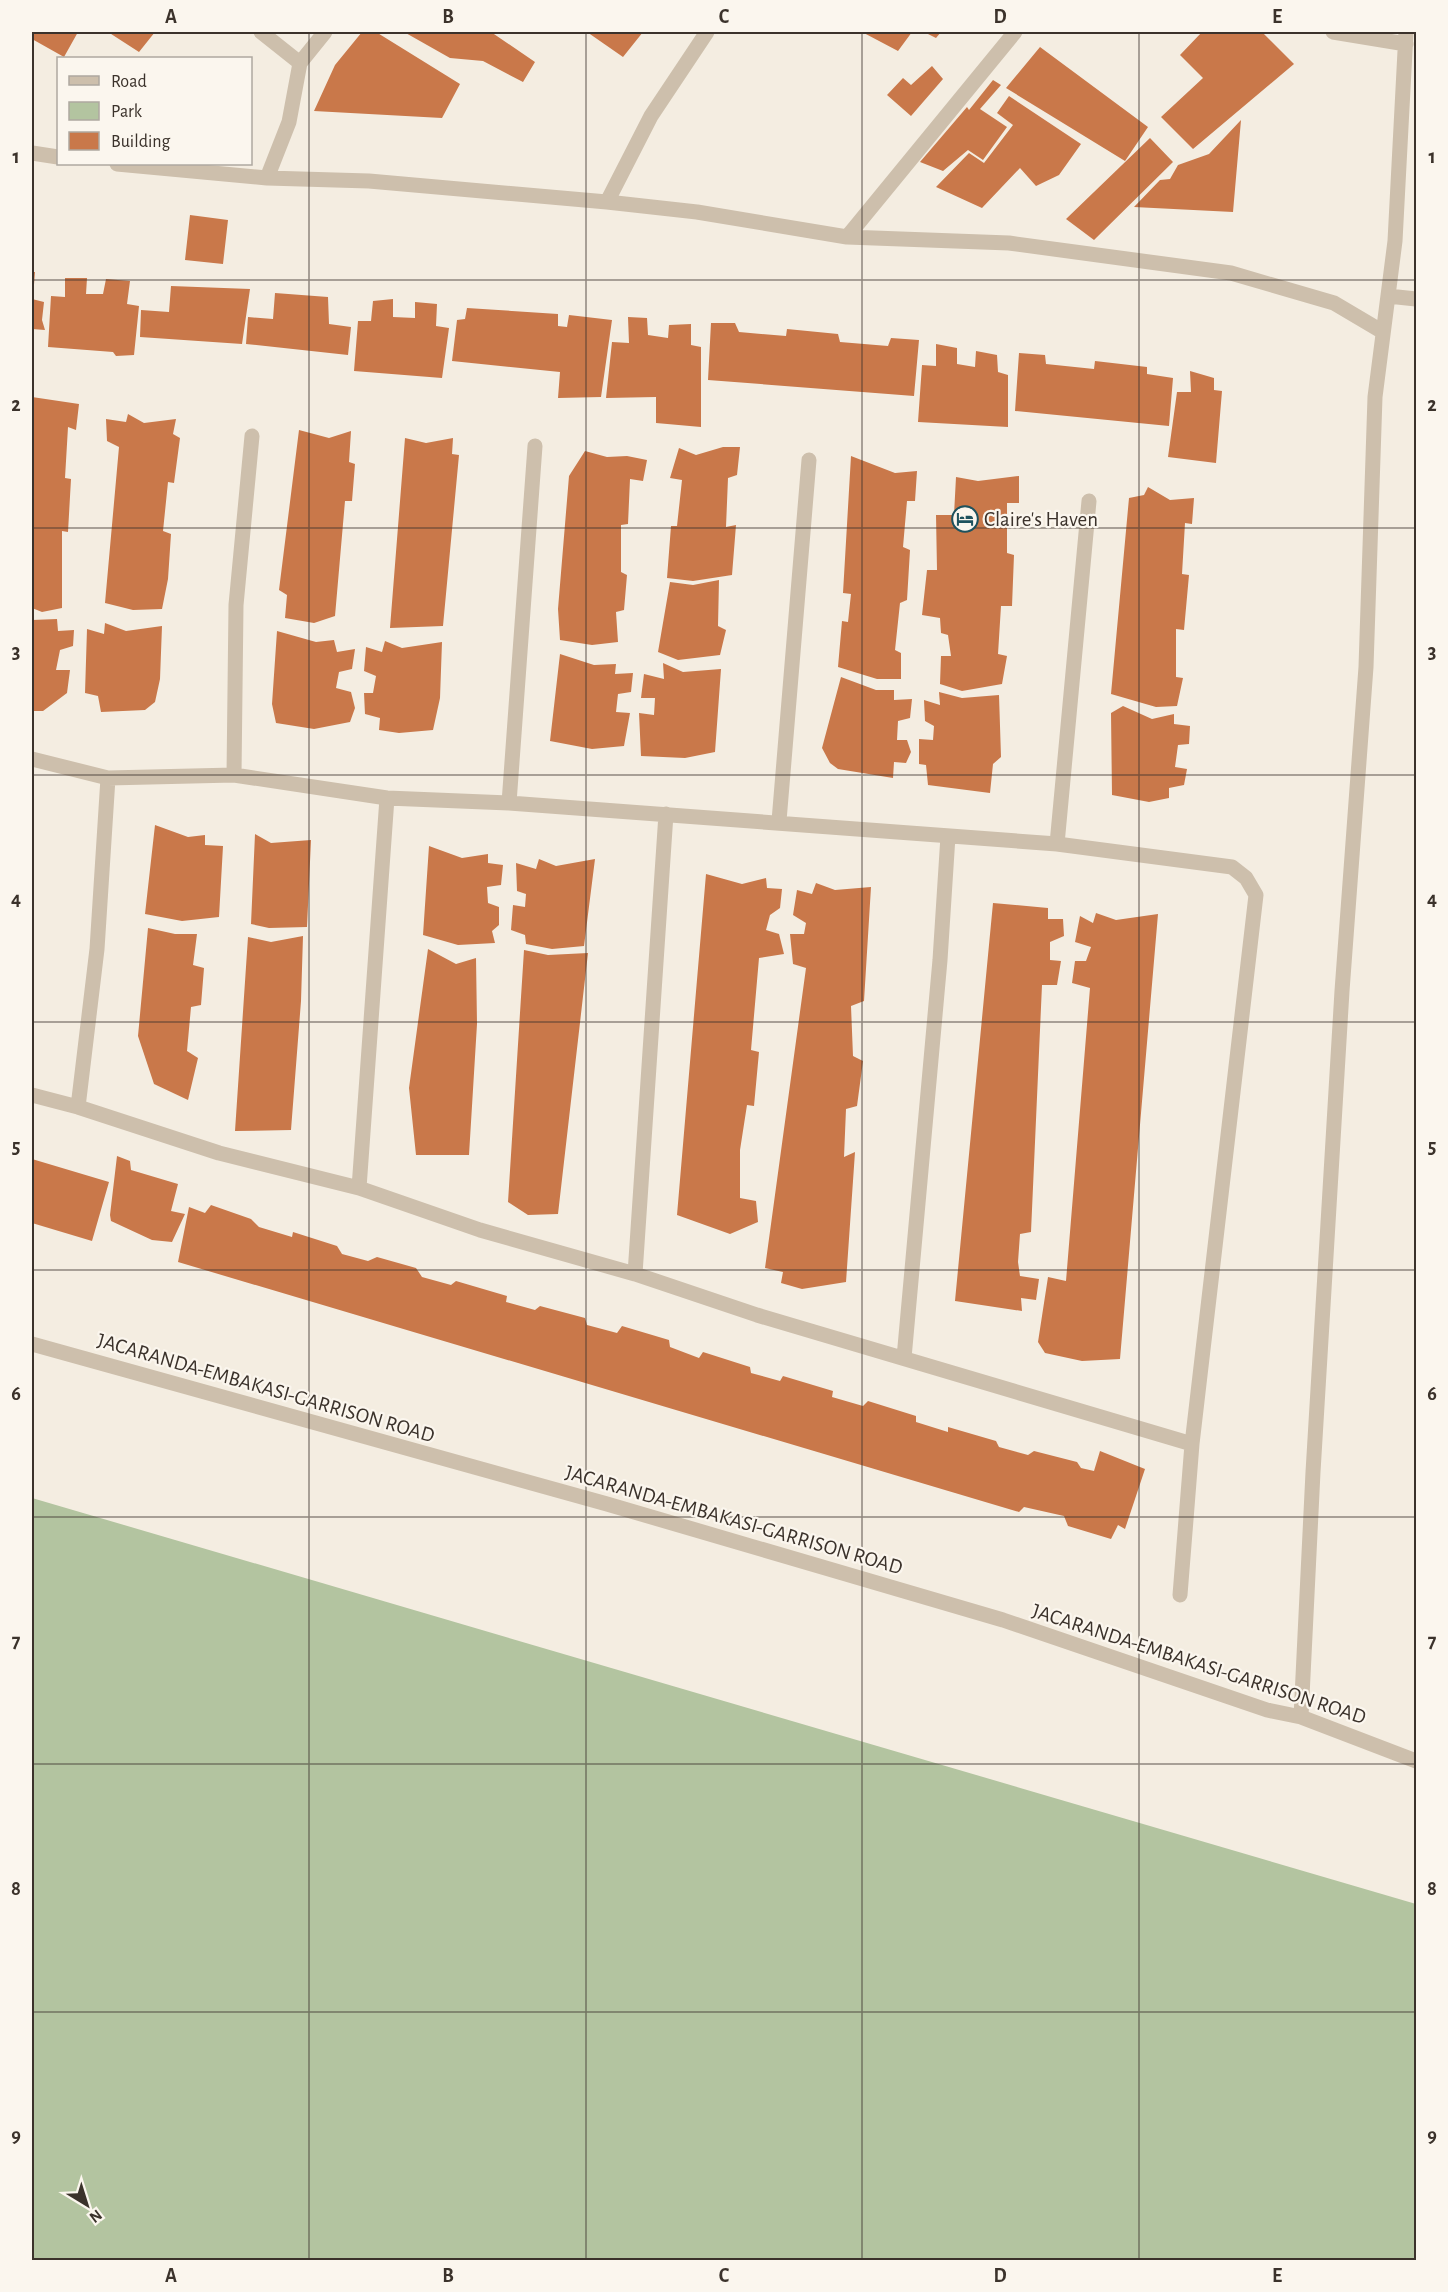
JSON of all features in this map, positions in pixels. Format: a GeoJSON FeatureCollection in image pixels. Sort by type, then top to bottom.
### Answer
{"type":"FeatureCollection","features":[{"type":"Feature","properties":{"kind":"street"},"geometry":{"type":"LineString","coordinates":[[261,32],[300,63]]}},
{"type":"Feature","properties":{"kind":"street"},"geometry":{"type":"LineString","coordinates":[[267,178],[289,122],[300,63],[325,32]]}},
{"type":"Feature","properties":{"kind":"street"},"geometry":{"type":"LineString","coordinates":[[607,202],[651,116],[707,32]]}},
{"type":"Feature","properties":{"kind":"street"},"geometry":{"type":"LineString","coordinates":[[847,237],[1015,32]]}},
{"type":"Feature","properties":{"kind":"street"},"geometry":{"type":"LineString","coordinates":[[1301,1717],[1339,1038],[1366,667],[1375,397],[1395,241],[1406,38],[1333,32]]}},
{"type":"Feature","properties":{"kind":"street"},"geometry":{"type":"LineString","coordinates":[[32,153],[57,158]]}},
{"type":"Feature","properties":{"kind":"street"},"geometry":{"type":"LineString","coordinates":[[128,165],[267,178],[369,181],[607,202],[697,212],[847,237],[1009,243],[1232,273],[1334,303],[1383,332]]}},
{"type":"Feature","properties":{"kind":"street"},"geometry":{"type":"LineString","coordinates":[[1388,296],[1416,299]]}},
{"type":"Feature","properties":{"kind":"street"},"geometry":{"type":"LineString","coordinates":[[234,776],[236,605],[252,436]]}},
{"type":"Feature","properties":{"kind":"street"},"geometry":{"type":"LineString","coordinates":[[509,802],[535,446]]}},
{"type":"Feature","properties":{"kind":"street"},"geometry":{"type":"LineString","coordinates":[[779,821],[809,460]]}},
{"type":"Feature","properties":{"kind":"street"},"geometry":{"type":"LineString","coordinates":[[1057,844],[1089,501]]}},
{"type":"Feature","properties":{"kind":"street"},"geometry":{"type":"LineString","coordinates":[[32,759],[108,778],[234,776],[387,798],[509,802],[779,821],[1057,844],[1232,867],[1246,879],[1256,896],[1192,1444],[1180,1595]]}},
{"type":"Feature","properties":{"kind":"street"},"geometry":{"type":"LineString","coordinates":[[78,1107],[97,949],[108,778]]}},
{"type":"Feature","properties":{"kind":"street"},"geometry":{"type":"LineString","coordinates":[[359,1188],[387,798]]}},
{"type":"Feature","properties":{"kind":"street"},"geometry":{"type":"LineString","coordinates":[[635,1274],[666,814]]}},
{"type":"Feature","properties":{"kind":"street"},"geometry":{"type":"LineString","coordinates":[[904,1358],[939,971],[948,836]]}},
{"type":"Feature","properties":{"kind":"street"},"geometry":{"type":"LineString","coordinates":[[32,1095],[78,1107],[219,1153],[359,1188],[480,1230],[635,1274],[757,1315],[1192,1444]]}},
{"type":"Feature","properties":{"kind":"street","name":"JACARANDA-EMBAKASI-GARRISON ROAD"},"geometry":{"type":"LineString","coordinates":[[32,1344],[607,1504],[1003,1620],[1267,1710],[1301,1717],[1416,1761]]}},
{"type":"Feature","properties":{"kind":"green space"},"geometry":{"type":"Polygon","coordinates":[[[32,1498],[1416,1904],[1416,2260],[32,2260],[32,1498]]]}},
{"type":"Feature","properties":{"kind":"building"},"geometry":{"type":"Polygon","coordinates":[[[32,32],[78,32],[64,57],[32,39],[32,32]]]}},
{"type":"Feature","properties":{"kind":"building"},"geometry":{"type":"Polygon","coordinates":[[[108,32],[155,32],[139,52],[108,32]]]}},
{"type":"Feature","properties":{"kind":"building"},"geometry":{"type":"Polygon","coordinates":[[[362,32],[376,32],[460,84],[442,118],[314,111],[335,65],[362,32]]]}},
{"type":"Feature","properties":{"kind":"building"},"geometry":{"type":"Polygon","coordinates":[[[404,32],[491,32],[535,62],[523,82],[483,61],[450,58],[404,32]]]}},
{"type":"Feature","properties":{"kind":"building"},"geometry":{"type":"Polygon","coordinates":[[[587,32],[643,32],[623,57],[587,32]]]}},
{"type":"Feature","properties":{"kind":"building"},"geometry":{"type":"Polygon","coordinates":[[[862,32],[912,32],[898,51],[862,32]]]}},
{"type":"Feature","properties":{"kind":"building"},"geometry":{"type":"Polygon","coordinates":[[[924,32],[941,32],[936,38],[924,32]]]}},
{"type":"Feature","properties":{"kind":"building"},"geometry":{"type":"Polygon","coordinates":[[[1202,32],[1262,32],[1294,64],[1193,149],[1161,117],[1203,78],[1180,55],[1202,32]]]}},
{"type":"Feature","properties":{"kind":"building"},"geometry":{"type":"Polygon","coordinates":[[[1040,47],[1148,127],[1125,161],[1006,88],[1040,47]]]}},
{"type":"Feature","properties":{"kind":"building"},"geometry":{"type":"Polygon","coordinates":[[[932,66],[943,79],[911,116],[887,95],[903,78],[911,85],[932,66]]]}},
{"type":"Feature","properties":{"kind":"building"},"geometry":{"type":"Polygon","coordinates":[[[993,80],[1001,85],[980,109],[1007,127],[983,160],[968,150],[943,171],[920,162],[967,107],[969,110],[993,80]]]}},
{"type":"Feature","properties":{"kind":"building"},"geometry":{"type":"Polygon","coordinates":[[[1009,96],[1081,144],[1059,175],[1036,186],[1020,168],[982,208],[936,187],[969,153],[984,163],[1013,125],[997,113],[1009,96]]]}},
{"type":"Feature","properties":{"kind":"building"},"geometry":{"type":"Polygon","coordinates":[[[1241,120],[1233,212],[1134,207],[1160,180],[1170,179],[1178,165],[1209,154],[1241,120]]]}},
{"type":"Feature","properties":{"kind":"building"},"geometry":{"type":"Polygon","coordinates":[[[1150,138],[1173,162],[1094,240],[1066,219],[1150,138]]]}},
{"type":"Feature","properties":{"kind":"building"},"geometry":{"type":"Polygon","coordinates":[[[190,215],[228,220],[223,264],[185,260],[190,215]]]}},
{"type":"Feature","properties":{"kind":"building"},"geometry":{"type":"Polygon","coordinates":[[[32,272],[35,272],[33,297],[32,297],[32,272]]]}},
{"type":"Feature","properties":{"kind":"building"},"geometry":{"type":"Polygon","coordinates":[[[65,278],[87,278],[86,294],[103,294],[106,279],[130,281],[127,304],[139,306],[134,355],[116,356],[113,352],[48,347],[51,296],[65,297],[65,278]]]}},
{"type":"Feature","properties":{"kind":"building"},"geometry":{"type":"Polygon","coordinates":[[[171,286],[250,289],[242,344],[140,337],[141,310],[169,312],[171,286]]]}},
{"type":"Feature","properties":{"kind":"building"},"geometry":{"type":"Polygon","coordinates":[[[275,293],[328,297],[329,324],[351,327],[348,355],[246,344],[248,317],[273,319],[275,293]]]}},
{"type":"Feature","properties":{"kind":"building"},"geometry":{"type":"Polygon","coordinates":[[[32,299],[44,302],[42,320],[45,330],[32,329],[32,299]]]}},
{"type":"Feature","properties":{"kind":"building"},"geometry":{"type":"Polygon","coordinates":[[[393,299],[393,317],[415,318],[415,302],[437,304],[436,326],[449,328],[442,378],[354,371],[358,321],[371,321],[373,301],[393,299]]]}},
{"type":"Feature","properties":{"kind":"building"},"geometry":{"type":"Polygon","coordinates":[[[467,308],[558,314],[558,326],[567,327],[569,315],[612,320],[601,397],[558,398],[560,372],[452,361],[457,320],[465,319],[467,308]]]}},
{"type":"Feature","properties":{"kind":"building"},"geometry":{"type":"Polygon","coordinates":[[[628,317],[647,318],[648,335],[668,338],[669,325],[691,324],[691,345],[701,347],[701,427],[656,423],[656,397],[606,398],[612,342],[629,343],[628,317]]]}},
{"type":"Feature","properties":{"kind":"building"},"geometry":{"type":"Polygon","coordinates":[[[711,323],[735,323],[739,332],[786,336],[787,329],[838,334],[840,342],[888,346],[891,338],[919,340],[914,396],[708,380],[711,323]]]}},
{"type":"Feature","properties":{"kind":"building"},"geometry":{"type":"Polygon","coordinates":[[[936,344],[957,348],[957,364],[975,367],[976,351],[997,355],[998,372],[1008,375],[1008,427],[918,422],[922,365],[936,366],[936,344]]]}},
{"type":"Feature","properties":{"kind":"building"},"geometry":{"type":"Polygon","coordinates":[[[1019,353],[1045,355],[1046,364],[1094,369],[1095,361],[1147,367],[1147,374],[1173,378],[1169,426],[1015,411],[1019,353]]]}},
{"type":"Feature","properties":{"kind":"building"},"geometry":{"type":"Polygon","coordinates":[[[1190,371],[1214,378],[1214,390],[1222,391],[1216,463],[1168,457],[1177,392],[1191,392],[1190,371]]]}},
{"type":"Feature","properties":{"kind":"building"},"geometry":{"type":"Polygon","coordinates":[[[32,397],[79,404],[76,430],[68,427],[65,478],[71,479],[68,532],[62,531],[62,608],[42,612],[32,608],[32,397]]]}},
{"type":"Feature","properties":{"kind":"building"},"geometry":{"type":"Polygon","coordinates":[[[128,414],[144,423],[176,419],[173,434],[180,438],[174,483],[168,482],[163,531],[171,534],[168,579],[162,609],[133,610],[105,603],[119,447],[107,441],[106,419],[126,422],[128,414]]]}},
{"type":"Feature","properties":{"kind":"building"},"geometry":{"type":"Polygon","coordinates":[[[299,430],[329,438],[351,431],[349,462],[355,464],[352,501],[345,501],[335,616],[314,623],[285,618],[287,595],[279,590],[299,430]]]}},
{"type":"Feature","properties":{"kind":"building"},"geometry":{"type":"Polygon","coordinates":[[[405,438],[426,443],[453,438],[452,454],[459,455],[443,626],[390,628],[405,438]]]}},
{"type":"Feature","properties":{"kind":"building"},"geometry":{"type":"Polygon","coordinates":[[[723,447],[740,447],[737,475],[728,478],[726,527],[736,525],[732,575],[693,581],[667,578],[671,526],[677,526],[682,480],[670,478],[679,448],[696,455],[723,447]]]}},
{"type":"Feature","properties":{"kind":"building"},"geometry":{"type":"Polygon","coordinates":[[[585,451],[607,457],[627,456],[647,460],[643,481],[630,479],[628,524],[621,525],[621,572],[627,575],[624,610],[616,612],[618,642],[592,645],[560,640],[558,609],[569,476],[585,451]]]}},
{"type":"Feature","properties":{"kind":"building"},"geometry":{"type":"Polygon","coordinates":[[[851,456],[895,473],[917,471],[915,501],[907,501],[903,547],[910,550],[907,600],[900,603],[895,650],[901,653],[901,679],[877,679],[838,667],[842,621],[848,622],[851,594],[843,593],[851,456]]]}},
{"type":"Feature","properties":{"kind":"building"},"geometry":{"type":"Polygon","coordinates":[[[1019,476],[1019,503],[1007,503],[1007,553],[1014,555],[1012,606],[1001,606],[998,654],[1007,656],[1002,684],[962,691],[940,684],[941,656],[951,656],[948,635],[941,633],[940,618],[922,615],[927,570],[937,570],[936,515],[954,515],[956,477],[978,481],[1019,476]]]}},
{"type":"Feature","properties":{"kind":"building"},"geometry":{"type":"Polygon","coordinates":[[[1148,487],[1170,500],[1194,498],[1192,524],[1185,523],[1182,574],[1189,575],[1184,630],[1176,629],[1176,677],[1183,678],[1177,706],[1156,707],[1111,694],[1129,498],[1144,495],[1148,487]]]}},
{"type":"Feature","properties":{"kind":"building"},"geometry":{"type":"Polygon","coordinates":[[[719,580],[718,626],[726,630],[720,655],[678,660],[658,652],[670,582],[693,585],[719,580]]]}},
{"type":"Feature","properties":{"kind":"building"},"geometry":{"type":"Polygon","coordinates":[[[57,619],[58,631],[74,630],[73,646],[60,650],[56,670],[70,670],[67,693],[43,711],[32,711],[32,620],[57,619]]]}},
{"type":"Feature","properties":{"kind":"building"},"geometry":{"type":"Polygon","coordinates":[[[105,623],[126,631],[162,626],[160,679],[155,702],[145,710],[101,712],[98,696],[85,693],[87,629],[104,634],[105,623]]]}},
{"type":"Feature","properties":{"kind":"building"},"geometry":{"type":"Polygon","coordinates":[[[277,631],[316,642],[334,640],[337,652],[355,649],[352,669],[339,672],[336,688],[351,692],[355,708],[350,722],[314,729],[276,723],[272,704],[277,631]]]}},
{"type":"Feature","properties":{"kind":"building"},"geometry":{"type":"Polygon","coordinates":[[[385,641],[402,648],[442,642],[440,698],[433,730],[399,733],[379,730],[380,718],[365,714],[364,693],[373,693],[376,676],[364,671],[366,647],[382,652],[385,641]]]}},
{"type":"Feature","properties":{"kind":"building"},"geometry":{"type":"Polygon","coordinates":[[[560,654],[594,665],[616,664],[615,674],[633,673],[631,692],[618,694],[616,712],[630,713],[624,746],[592,749],[550,741],[560,654]]]}},
{"type":"Feature","properties":{"kind":"building"},"geometry":{"type":"Polygon","coordinates":[[[663,663],[683,672],[721,669],[715,752],[685,758],[641,756],[639,713],[654,715],[655,698],[641,698],[644,674],[664,679],[663,663]]]}},
{"type":"Feature","properties":{"kind":"building"},"geometry":{"type":"Polygon","coordinates":[[[841,677],[876,690],[894,690],[894,700],[912,699],[910,718],[898,721],[897,740],[907,740],[911,752],[906,763],[894,762],[893,778],[838,769],[830,763],[822,748],[841,677]]]}},
{"type":"Feature","properties":{"kind":"building"},"geometry":{"type":"Polygon","coordinates":[[[939,692],[962,698],[999,695],[1001,757],[993,764],[990,793],[928,785],[926,765],[919,764],[919,739],[933,740],[934,726],[925,721],[924,700],[940,705],[939,692]]]}},
{"type":"Feature","properties":{"kind":"building"},"geometry":{"type":"Polygon","coordinates":[[[1123,706],[1152,719],[1174,714],[1174,724],[1190,726],[1189,744],[1178,745],[1175,767],[1187,769],[1184,785],[1169,788],[1169,798],[1149,802],[1112,795],[1111,713],[1123,706]]]}},
{"type":"Feature","properties":{"kind":"building"},"geometry":{"type":"Polygon","coordinates":[[[155,825],[188,837],[205,835],[205,845],[223,846],[219,917],[182,921],[145,914],[155,825]]]}},
{"type":"Feature","properties":{"kind":"building"},"geometry":{"type":"Polygon","coordinates":[[[255,834],[271,843],[311,840],[307,927],[269,928],[251,924],[255,834]]]}},
{"type":"Feature","properties":{"kind":"building"},"geometry":{"type":"Polygon","coordinates":[[[429,846],[462,858],[488,854],[488,863],[503,865],[501,885],[487,887],[488,903],[499,907],[499,925],[492,931],[495,943],[458,945],[423,935],[429,846]]]}},
{"type":"Feature","properties":{"kind":"building"},"geometry":{"type":"Polygon","coordinates":[[[539,859],[556,866],[595,859],[584,946],[552,949],[526,944],[525,935],[511,930],[513,905],[525,907],[526,894],[517,891],[516,863],[536,869],[539,859]]]}},
{"type":"Feature","properties":{"kind":"building"},"geometry":{"type":"Polygon","coordinates":[[[706,874],[742,884],[766,878],[767,888],[782,889],[780,908],[770,915],[766,930],[779,934],[784,954],[759,958],[751,1050],[759,1052],[754,1106],[747,1105],[740,1150],[740,1198],[756,1201],[758,1222],[730,1234],[677,1215],[706,874]]]}},
{"type":"Feature","properties":{"kind":"building"},"geometry":{"type":"Polygon","coordinates":[[[816,883],[835,890],[871,887],[864,1001],[851,1006],[853,1056],[863,1061],[857,1106],[846,1109],[844,1157],[855,1152],[846,1282],[802,1289],[781,1283],[783,1272],[765,1268],[806,968],[793,964],[790,934],[804,934],[806,923],[793,915],[797,890],[812,894],[816,883]]]}},
{"type":"Feature","properties":{"kind":"building"},"geometry":{"type":"Polygon","coordinates":[[[993,903],[1048,908],[1048,919],[1063,919],[1064,936],[1050,942],[1050,960],[1061,961],[1057,985],[1042,985],[1031,1232],[1020,1234],[1018,1262],[1020,1276],[1039,1279],[1036,1300],[1021,1298],[1022,1311],[955,1301],[993,903]]]}},
{"type":"Feature","properties":{"kind":"building"},"geometry":{"type":"Polygon","coordinates":[[[1096,913],[1116,920],[1158,914],[1120,1359],[1082,1361],[1045,1353],[1038,1342],[1048,1277],[1066,1281],[1090,988],[1072,983],[1075,961],[1086,961],[1091,947],[1075,942],[1080,916],[1093,923],[1096,913]]]}},
{"type":"Feature","properties":{"kind":"building"},"geometry":{"type":"Polygon","coordinates":[[[148,928],[175,934],[197,934],[193,965],[204,968],[201,1005],[191,1007],[187,1051],[198,1058],[188,1100],[154,1084],[138,1036],[148,928]]]}},
{"type":"Feature","properties":{"kind":"building"},"geometry":{"type":"Polygon","coordinates":[[[303,936],[301,1001],[291,1130],[235,1131],[248,937],[271,942],[303,936]]]}},
{"type":"Feature","properties":{"kind":"building"},"geometry":{"type":"Polygon","coordinates":[[[428,949],[456,964],[476,958],[477,1024],[469,1155],[416,1155],[409,1088],[428,949]]]}},
{"type":"Feature","properties":{"kind":"building"},"geometry":{"type":"Polygon","coordinates":[[[524,950],[548,955],[588,953],[558,1214],[528,1215],[508,1202],[524,950]]]}},
{"type":"Feature","properties":{"kind":"building"},"geometry":{"type":"Polygon","coordinates":[[[117,1156],[130,1161],[131,1170],[178,1184],[171,1211],[185,1214],[172,1242],[152,1240],[111,1221],[117,1156]]]}},
{"type":"Feature","properties":{"kind":"building"},"geometry":{"type":"Polygon","coordinates":[[[32,1159],[109,1182],[92,1241],[32,1223],[32,1159]]]}},
{"type":"Feature","properties":{"kind":"building"},"geometry":{"type":"Polygon","coordinates":[[[211,1205],[251,1219],[259,1227],[292,1237],[293,1232],[337,1246],[342,1254],[368,1261],[377,1257],[416,1268],[422,1277],[451,1285],[456,1281],[507,1296],[506,1302],[535,1310],[540,1306],[585,1318],[587,1325],[617,1333],[622,1326],[669,1340],[670,1347],[699,1358],[703,1352],[750,1367],[751,1373],[780,1381],[783,1376],[833,1391],[832,1397],[863,1406],[868,1401],[916,1416],[916,1422],[948,1432],[948,1427],[996,1441],[999,1447],[1028,1455],[1034,1451],[1077,1462],[1081,1468],[1094,1471],[1100,1451],[1145,1469],[1125,1529],[1118,1525],[1111,1539],[1068,1526],[1064,1516],[1024,1507],[1019,1512],[178,1262],[189,1207],[205,1213],[211,1205]]]}},
{"type":"Feature","properties":{"kind":"place","name":"Claire's Haven"},"geometry":{"type":"Point","coordinates":[965,519]}}]}
